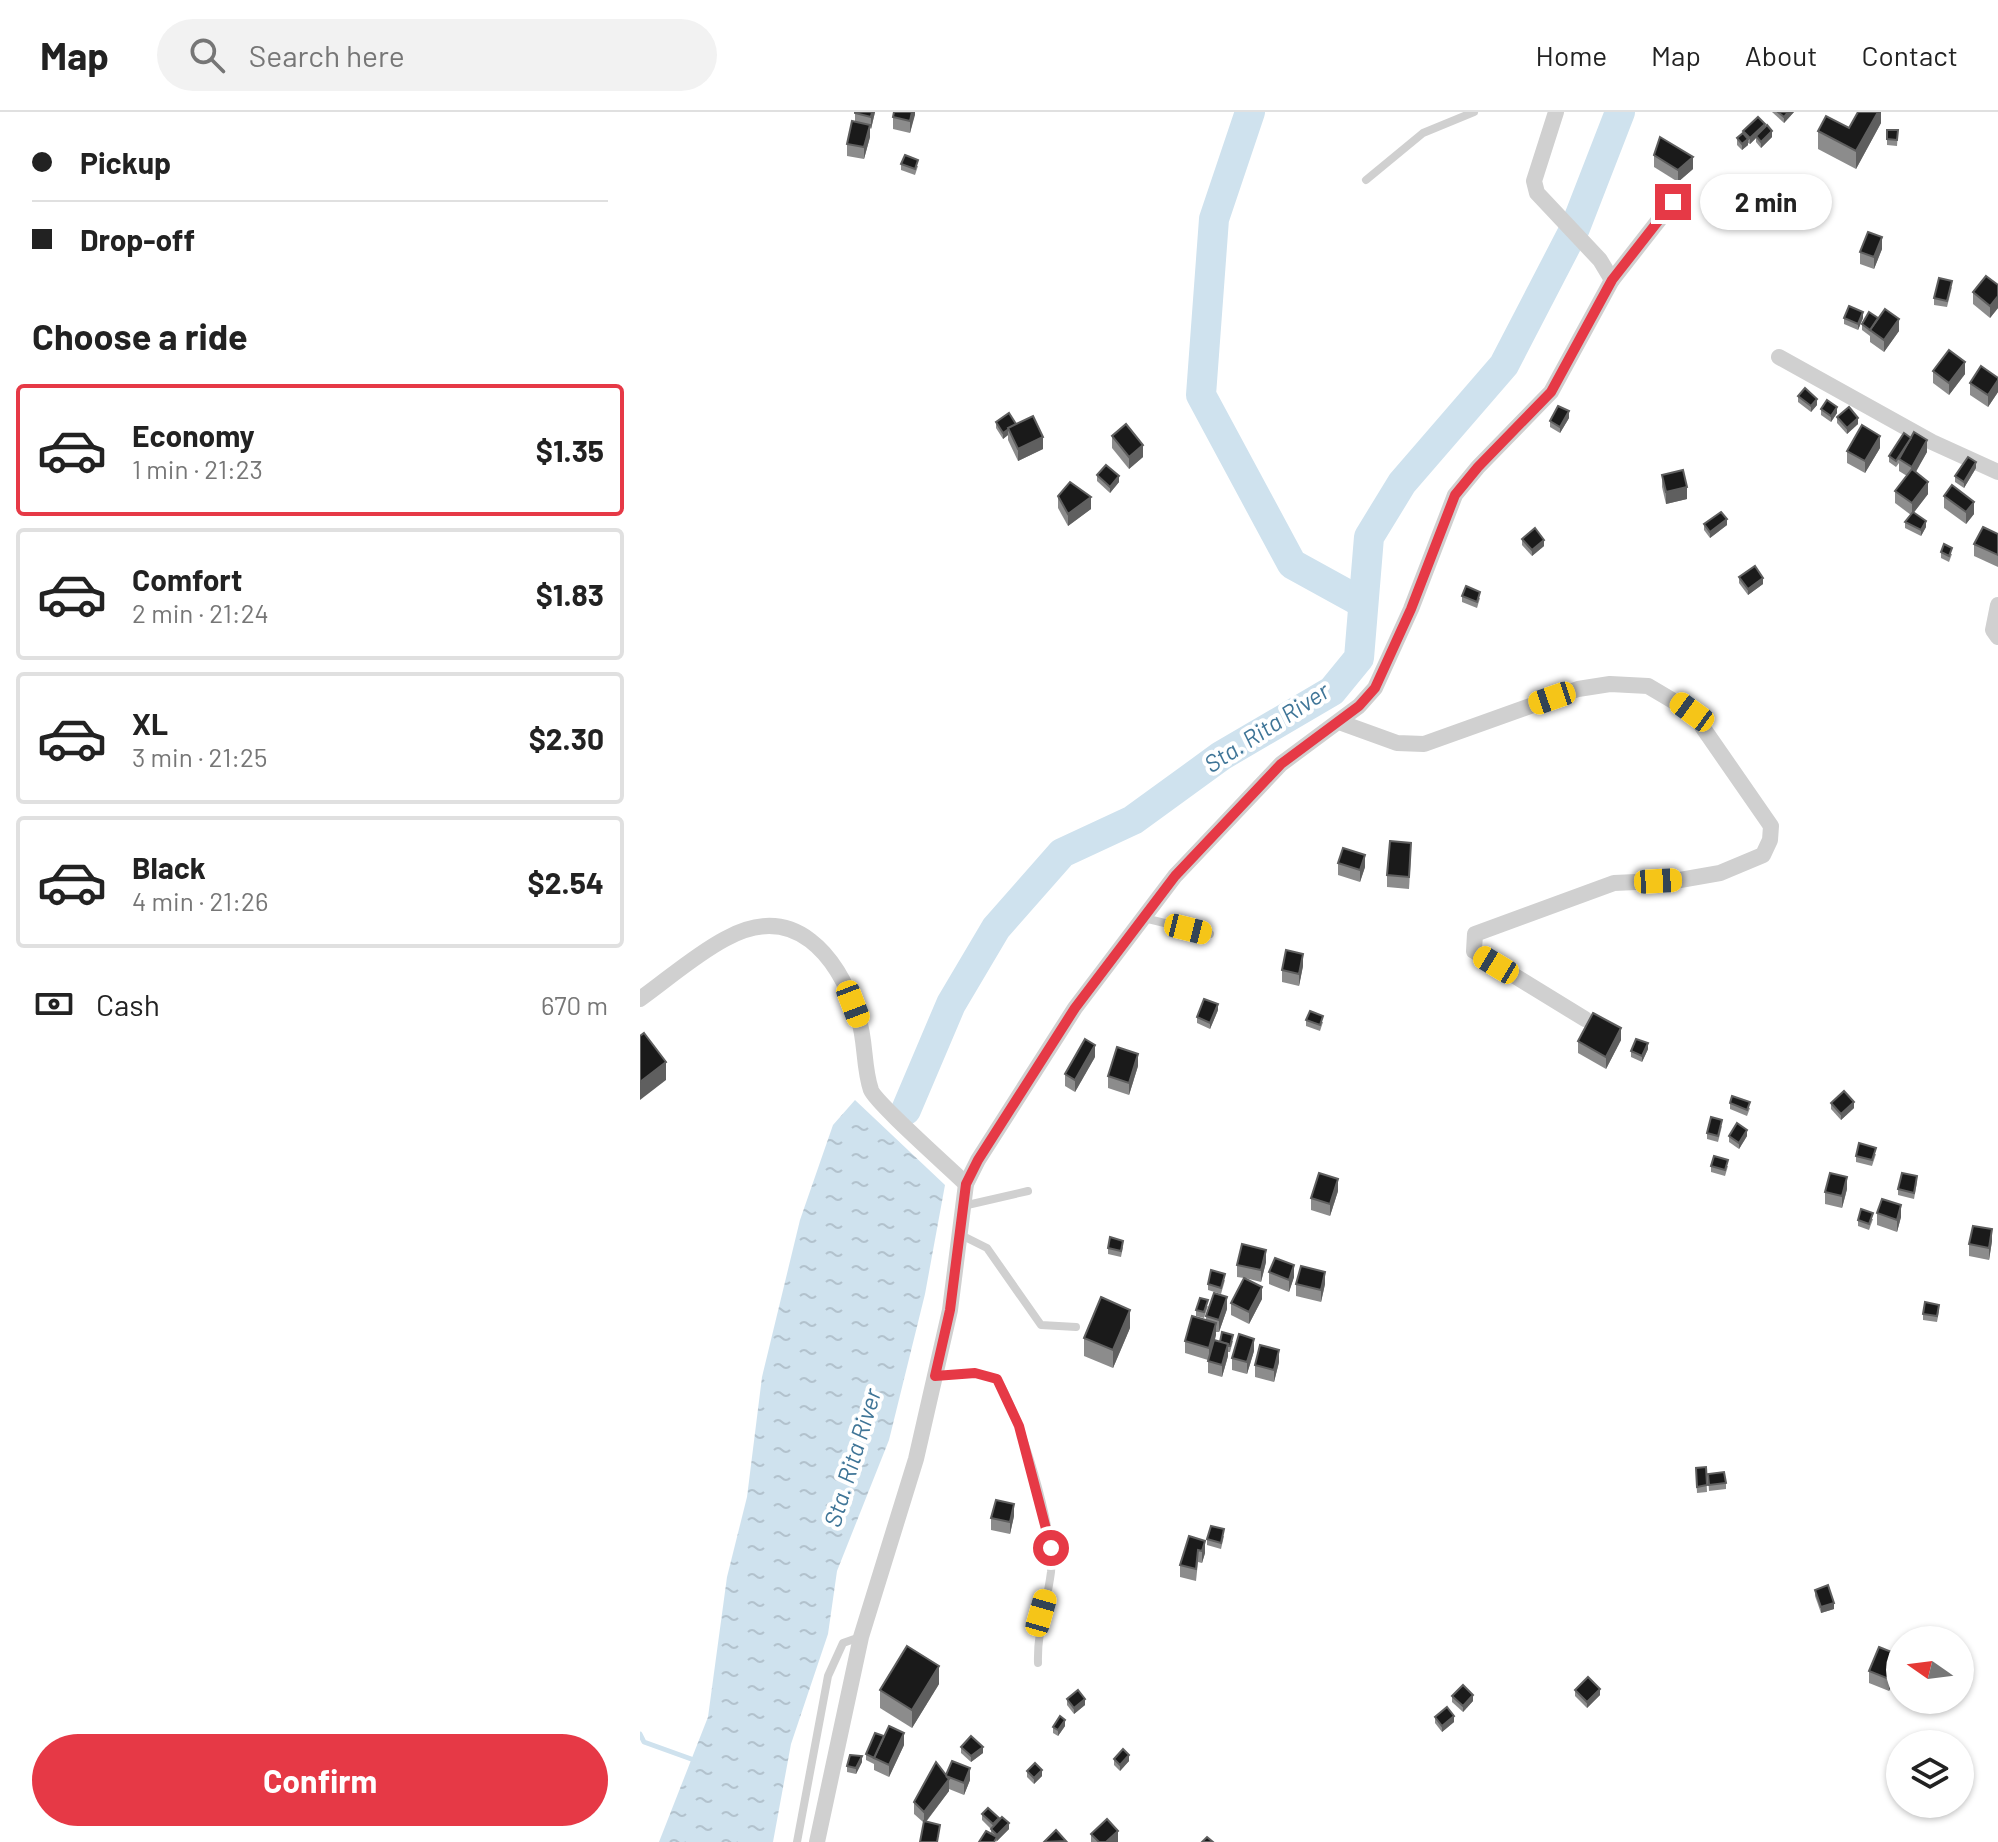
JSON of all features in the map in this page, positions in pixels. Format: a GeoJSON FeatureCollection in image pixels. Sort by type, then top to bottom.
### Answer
{"type":"FeatureCollection","features":[{"type":"Feature","properties":{"kind":"street"},"geometry":{"type":"LineString","coordinates":[[1556,112],[1534,181],[1537,193],[1600,260],[1612,280]]}},
{"type":"Feature","properties":{"kind":"street"},"geometry":{"type":"LineString","coordinates":[[817,1842],[861,1637],[916,1459],[950,1310],[966,1184],[1075,1008],[1175,876],[1281,764],[1339,722],[1375,688],[1411,609],[1455,495],[1551,392],[1612,280],[1673,202]]}},
{"type":"Feature","properties":{"kind":"street"},"geometry":{"type":"LineString","coordinates":[[1779,357],[1932,442],[1998,472]]}},
{"type":"Feature","properties":{"kind":"street"},"geometry":{"type":"LineString","coordinates":[[1998,605],[1993,630],[1998,637]]}},
{"type":"Feature","properties":{"kind":"street"},"geometry":{"type":"LineString","coordinates":[[1339,722],[1397,743],[1424,744],[1578,689],[1610,684],[1648,686],[1692,712],[1771,826],[1770,840],[1763,855],[1720,873],[1680,880],[1614,883],[1475,934],[1474,951],[1585,1019]]}},
{"type":"Feature","properties":{"kind":"street"},"geometry":{"type":"LineString","coordinates":[[640,999],[727,938],[769,925],[797,931],[819,945],[847,988],[860,1021],[872,1092],[966,1184]]}},
{"type":"Feature","properties":{"kind":"lane"},"geometry":{"type":"LineString","coordinates":[[1366,180],[1423,133],[1474,112]]}},
{"type":"Feature","properties":{"kind":"lane"},"geometry":{"type":"LineString","coordinates":[[1143,917],[1210,934]]}},
{"type":"Feature","properties":{"kind":"lane"},"geometry":{"type":"LineString","coordinates":[[962,1207],[1028,1191]]}},
{"type":"Feature","properties":{"kind":"lane"},"geometry":{"type":"LineString","coordinates":[[959,1234],[987,1248],[1041,1325],[1076,1327]]}},
{"type":"Feature","properties":{"kind":"lane"},"geometry":{"type":"LineString","coordinates":[[935,1376],[975,1373],[997,1379],[1019,1426],[1051,1548],[1051,1572],[1037,1639],[1038,1663]]}},
{"type":"Feature","properties":{"kind":"lane"},"geometry":{"type":"LineString","coordinates":[[797,1842],[828,1676],[843,1643],[861,1637]]}},
{"type":"Feature","properties":{"kind":"water"},"geometry":{"type":"Polygon","coordinates":[[[855,1100],[945,1185],[925,1294],[889,1440],[837,1571],[828,1634],[791,1744],[773,1842],[659,1842],[708,1717],[727,1577],[747,1497],[762,1377],[800,1220],[833,1125],[855,1100]]]}},
{"type":"Feature","properties":{"kind":"building"},"geometry":{"type":"Polygon","coordinates":[[[855,112],[872,112],[871,117],[855,112]]]}},
{"type":"Feature","properties":{"kind":"building"},"geometry":{"type":"Polygon","coordinates":[[[894,112],[912,112],[910,121],[893,117],[894,112]]]}},
{"type":"Feature","properties":{"kind":"building"},"geometry":{"type":"Polygon","coordinates":[[[1858,112],[1878,112],[1856,151],[1818,131],[1826,116],[1849,128],[1858,112]]]}},
{"type":"Feature","properties":{"kind":"building"},"geometry":{"type":"Polygon","coordinates":[[[1758,117],[1765,124],[1750,138],[1743,131],[1758,117]]]}},
{"type":"Feature","properties":{"kind":"building"},"geometry":{"type":"Polygon","coordinates":[[[852,121],[870,125],[864,147],[847,144],[852,121]]]}},
{"type":"Feature","properties":{"kind":"building"},"geometry":{"type":"Polygon","coordinates":[[[1767,125],[1772,131],[1761,142],[1756,136],[1767,125]]]}},
{"type":"Feature","properties":{"kind":"building"},"geometry":{"type":"Polygon","coordinates":[[[1887,130],[1898,130],[1897,140],[1887,139],[1887,130]]]}},
{"type":"Feature","properties":{"kind":"building"},"geometry":{"type":"Polygon","coordinates":[[[1743,133],[1748,139],[1742,144],[1737,138],[1743,133]]]}},
{"type":"Feature","properties":{"kind":"building"},"geometry":{"type":"Polygon","coordinates":[[[1660,137],[1693,157],[1678,170],[1654,155],[1660,137]]]}},
{"type":"Feature","properties":{"kind":"building"},"geometry":{"type":"Polygon","coordinates":[[[905,155],[918,160],[915,169],[901,164],[905,155]]]}},
{"type":"Feature","properties":{"kind":"building"},"geometry":{"type":"Polygon","coordinates":[[[1868,232],[1882,237],[1874,257],[1860,252],[1868,232]]]}},
{"type":"Feature","properties":{"kind":"building"},"geometry":{"type":"Polygon","coordinates":[[[1986,276],[1998,285],[1998,296],[1990,306],[1973,292],[1986,276]]]}},
{"type":"Feature","properties":{"kind":"building"},"geometry":{"type":"Polygon","coordinates":[[[1939,278],[1952,281],[1947,301],[1934,298],[1939,278]]]}},
{"type":"Feature","properties":{"kind":"building"},"geometry":{"type":"Polygon","coordinates":[[[1849,306],[1863,312],[1858,324],[1844,318],[1849,306]]]}},
{"type":"Feature","properties":{"kind":"building"},"geometry":{"type":"Polygon","coordinates":[[[1885,309],[1899,319],[1884,340],[1870,330],[1885,309]]]}},
{"type":"Feature","properties":{"kind":"building"},"geometry":{"type":"Polygon","coordinates":[[[1869,312],[1878,318],[1870,330],[1862,324],[1869,312]]]}},
{"type":"Feature","properties":{"kind":"building"},"geometry":{"type":"Polygon","coordinates":[[[1949,350],[1965,362],[1949,383],[1933,371],[1949,350]]]}},
{"type":"Feature","properties":{"kind":"building"},"geometry":{"type":"Polygon","coordinates":[[[1981,366],[1998,378],[1988,395],[1970,383],[1981,366]]]}},
{"type":"Feature","properties":{"kind":"building"},"geometry":{"type":"Polygon","coordinates":[[[1805,388],[1817,399],[1811,406],[1798,396],[1805,388]]]}},
{"type":"Feature","properties":{"kind":"building"},"geometry":{"type":"Polygon","coordinates":[[[1827,400],[1837,407],[1831,416],[1821,409],[1827,400]]]}},
{"type":"Feature","properties":{"kind":"building"},"geometry":{"type":"Polygon","coordinates":[[[1558,406],[1569,411],[1560,427],[1550,421],[1558,406]]]}},
{"type":"Feature","properties":{"kind":"building"},"geometry":{"type":"Polygon","coordinates":[[[1849,407],[1858,418],[1847,428],[1837,417],[1849,407]]]}},
{"type":"Feature","properties":{"kind":"building"},"geometry":{"type":"Polygon","coordinates":[[[1009,413],[1016,424],[1003,433],[996,422],[1009,413]]]}},
{"type":"Feature","properties":{"kind":"building"},"geometry":{"type":"Polygon","coordinates":[[[1033,416],[1043,437],[1018,449],[1008,428],[1033,416]]]}},
{"type":"Feature","properties":{"kind":"building"},"geometry":{"type":"Polygon","coordinates":[[[1126,424],[1143,445],[1129,457],[1112,436],[1126,424]]]}},
{"type":"Feature","properties":{"kind":"building"},"geometry":{"type":"Polygon","coordinates":[[[1862,425],[1880,436],[1865,461],[1847,451],[1862,425]]]}},
{"type":"Feature","properties":{"kind":"building"},"geometry":{"type":"Polygon","coordinates":[[[1914,432],[1927,440],[1912,467],[1899,459],[1914,432]]]}},
{"type":"Feature","properties":{"kind":"building"},"geometry":{"type":"Polygon","coordinates":[[[1904,433],[1911,438],[1896,461],[1889,456],[1904,433]]]}},
{"type":"Feature","properties":{"kind":"building"},"geometry":{"type":"Polygon","coordinates":[[[1968,457],[1976,462],[1964,482],[1955,476],[1968,457]]]}},
{"type":"Feature","properties":{"kind":"building"},"geometry":{"type":"Polygon","coordinates":[[[1106,465],[1119,476],[1110,487],[1097,475],[1106,465]]]}},
{"type":"Feature","properties":{"kind":"building"},"geometry":{"type":"Polygon","coordinates":[[[1912,469],[1928,482],[1912,503],[1895,491],[1912,469]]]}},
{"type":"Feature","properties":{"kind":"building"},"geometry":{"type":"Polygon","coordinates":[[[1683,470],[1687,487],[1666,492],[1662,475],[1683,470]]]}},
{"type":"Feature","properties":{"kind":"building"},"geometry":{"type":"Polygon","coordinates":[[[1070,482],[1091,497],[1068,514],[1058,496],[1070,482]]]}},
{"type":"Feature","properties":{"kind":"building"},"geometry":{"type":"Polygon","coordinates":[[[1952,485],[1974,502],[1966,512],[1944,496],[1952,485]]]}},
{"type":"Feature","properties":{"kind":"building"},"geometry":{"type":"Polygon","coordinates":[[[1721,512],[1727,519],[1710,532],[1704,524],[1721,512]]]}},
{"type":"Feature","properties":{"kind":"building"},"geometry":{"type":"Polygon","coordinates":[[[1913,512],[1926,521],[1921,530],[1905,522],[1913,512]]]}},
{"type":"Feature","properties":{"kind":"building"},"geometry":{"type":"Polygon","coordinates":[[[1983,527],[1998,534],[1998,555],[1974,544],[1983,527]]]}},
{"type":"Feature","properties":{"kind":"building"},"geometry":{"type":"Polygon","coordinates":[[[1535,528],[1544,540],[1532,550],[1522,539],[1535,528]]]}},
{"type":"Feature","properties":{"kind":"building"},"geometry":{"type":"Polygon","coordinates":[[[1944,544],[1952,548],[1949,556],[1941,552],[1944,544]]]}},
{"type":"Feature","properties":{"kind":"building"},"geometry":{"type":"Polygon","coordinates":[[[1755,566],[1763,578],[1748,589],[1739,577],[1755,566]]]}},
{"type":"Feature","properties":{"kind":"building"},"geometry":{"type":"Polygon","coordinates":[[[1466,586],[1480,592],[1477,602],[1462,596],[1466,586]]]}},
{"type":"Feature","properties":{"kind":"building"},"geometry":{"type":"Polygon","coordinates":[[[1390,841],[1411,843],[1409,877],[1387,875],[1390,841]]]}},
{"type":"Feature","properties":{"kind":"building"},"geometry":{"type":"Polygon","coordinates":[[[1343,848],[1365,855],[1360,870],[1338,863],[1343,848]]]}},
{"type":"Feature","properties":{"kind":"building"},"geometry":{"type":"Polygon","coordinates":[[[1286,950],[1303,954],[1299,974],[1282,970],[1286,950]]]}},
{"type":"Feature","properties":{"kind":"building"},"geometry":{"type":"Polygon","coordinates":[[[1204,999],[1218,1004],[1210,1023],[1197,1017],[1204,999]]]}},
{"type":"Feature","properties":{"kind":"building"},"geometry":{"type":"Polygon","coordinates":[[[1310,1011],[1323,1016],[1320,1025],[1306,1020],[1310,1011]]]}},
{"type":"Feature","properties":{"kind":"building"},"geometry":{"type":"Polygon","coordinates":[[[1593,1013],[1621,1028],[1606,1057],[1578,1041],[1593,1013]]]}},
{"type":"Feature","properties":{"kind":"building"},"geometry":{"type":"Polygon","coordinates":[[[644,1033],[666,1062],[640,1082],[640,1036],[644,1033]]]}},
{"type":"Feature","properties":{"kind":"building"},"geometry":{"type":"Polygon","coordinates":[[[1085,1039],[1095,1045],[1075,1080],[1065,1074],[1085,1039]]]}},
{"type":"Feature","properties":{"kind":"building"},"geometry":{"type":"Polygon","coordinates":[[[1636,1039],[1648,1043],[1642,1056],[1631,1051],[1636,1039]]]}},
{"type":"Feature","properties":{"kind":"building"},"geometry":{"type":"Polygon","coordinates":[[[1117,1047],[1138,1054],[1129,1083],[1108,1076],[1117,1047]]]}},
{"type":"Feature","properties":{"kind":"building"},"geometry":{"type":"Polygon","coordinates":[[[1844,1091],[1854,1102],[1841,1114],[1831,1103],[1844,1091]]]}},
{"type":"Feature","properties":{"kind":"building"},"geometry":{"type":"Polygon","coordinates":[[[1732,1096],[1750,1102],[1747,1110],[1730,1103],[1732,1096]]]}},
{"type":"Feature","properties":{"kind":"building"},"geometry":{"type":"Polygon","coordinates":[[[1711,1117],[1722,1120],[1718,1136],[1707,1133],[1711,1117]]]}},
{"type":"Feature","properties":{"kind":"building"},"geometry":{"type":"Polygon","coordinates":[[[1737,1123],[1747,1130],[1739,1143],[1729,1136],[1737,1123]]]}},
{"type":"Feature","properties":{"kind":"building"},"geometry":{"type":"Polygon","coordinates":[[[1859,1143],[1876,1148],[1872,1160],[1856,1156],[1859,1143]]]}},
{"type":"Feature","properties":{"kind":"building"},"geometry":{"type":"Polygon","coordinates":[[[1714,1156],[1728,1160],[1725,1170],[1711,1166],[1714,1156]]]}},
{"type":"Feature","properties":{"kind":"building"},"geometry":{"type":"Polygon","coordinates":[[[1319,1173],[1338,1179],[1330,1204],[1311,1198],[1319,1173]]]}},
{"type":"Feature","properties":{"kind":"building"},"geometry":{"type":"Polygon","coordinates":[[[1830,1173],[1847,1177],[1842,1196],[1825,1192],[1830,1173]]]}},
{"type":"Feature","properties":{"kind":"building"},"geometry":{"type":"Polygon","coordinates":[[[1902,1173],[1917,1176],[1914,1193],[1898,1189],[1902,1173]]]}},
{"type":"Feature","properties":{"kind":"building"},"geometry":{"type":"Polygon","coordinates":[[[1882,1199],[1901,1205],[1897,1220],[1877,1213],[1882,1199]]]}},
{"type":"Feature","properties":{"kind":"building"},"geometry":{"type":"Polygon","coordinates":[[[1861,1209],[1873,1213],[1869,1224],[1858,1220],[1861,1209]]]}},
{"type":"Feature","properties":{"kind":"building"},"geometry":{"type":"Polygon","coordinates":[[[1973,1226],[1992,1229],[1989,1248],[1969,1244],[1973,1226]]]}},
{"type":"Feature","properties":{"kind":"building"},"geometry":{"type":"Polygon","coordinates":[[[1110,1237],[1123,1241],[1121,1251],[1108,1248],[1110,1237]]]}},
{"type":"Feature","properties":{"kind":"building"},"geometry":{"type":"Polygon","coordinates":[[[1242,1244],[1266,1250],[1261,1270],[1237,1265],[1242,1244]]]}},
{"type":"Feature","properties":{"kind":"building"},"geometry":{"type":"Polygon","coordinates":[[[1275,1258],[1294,1265],[1289,1280],[1269,1272],[1275,1258]]]}},
{"type":"Feature","properties":{"kind":"building"},"geometry":{"type":"Polygon","coordinates":[[[1301,1266],[1325,1272],[1321,1290],[1296,1284],[1301,1266]]]}},
{"type":"Feature","properties":{"kind":"building"},"geometry":{"type":"Polygon","coordinates":[[[1211,1270],[1225,1274],[1221,1288],[1208,1284],[1211,1270]]]}},
{"type":"Feature","properties":{"kind":"building"},"geometry":{"type":"Polygon","coordinates":[[[1244,1278],[1262,1287],[1249,1312],[1231,1303],[1244,1278]]]}},
{"type":"Feature","properties":{"kind":"building"},"geometry":{"type":"Polygon","coordinates":[[[1214,1293],[1227,1297],[1219,1320],[1206,1316],[1214,1293]]]}},
{"type":"Feature","properties":{"kind":"building"},"geometry":{"type":"Polygon","coordinates":[[[1101,1297],[1130,1310],[1113,1350],[1084,1338],[1101,1297]]]}},
{"type":"Feature","properties":{"kind":"building"},"geometry":{"type":"Polygon","coordinates":[[[1200,1298],[1208,1300],[1204,1312],[1196,1310],[1200,1298]]]}},
{"type":"Feature","properties":{"kind":"building"},"geometry":{"type":"Polygon","coordinates":[[[1925,1302],[1939,1305],[1937,1316],[1923,1314],[1925,1302]]]}},
{"type":"Feature","properties":{"kind":"building"},"geometry":{"type":"Polygon","coordinates":[[[1192,1316],[1216,1323],[1209,1348],[1185,1341],[1192,1316]]]}},
{"type":"Feature","properties":{"kind":"building"},"geometry":{"type":"Polygon","coordinates":[[[1222,1332],[1233,1335],[1230,1346],[1220,1342],[1222,1332]]]}},
{"type":"Feature","properties":{"kind":"building"},"geometry":{"type":"Polygon","coordinates":[[[1239,1334],[1254,1339],[1247,1362],[1232,1358],[1239,1334]]]}},
{"type":"Feature","properties":{"kind":"building"},"geometry":{"type":"Polygon","coordinates":[[[1214,1340],[1228,1344],[1222,1365],[1208,1361],[1214,1340]]]}},
{"type":"Feature","properties":{"kind":"building"},"geometry":{"type":"Polygon","coordinates":[[[1260,1345],[1279,1350],[1274,1370],[1255,1365],[1260,1345]]]}},
{"type":"Feature","properties":{"kind":"building"},"geometry":{"type":"Polygon","coordinates":[[[1706,1467],[1707,1485],[1697,1487],[1696,1468],[1706,1467]]]}},
{"type":"Feature","properties":{"kind":"building"},"geometry":{"type":"Polygon","coordinates":[[[1724,1472],[1726,1483],[1709,1485],[1708,1474],[1724,1472]]]}},
{"type":"Feature","properties":{"kind":"building"},"geometry":{"type":"Polygon","coordinates":[[[996,1500],[1014,1504],[1010,1522],[991,1518],[996,1500]]]}},
{"type":"Feature","properties":{"kind":"building"},"geometry":{"type":"Polygon","coordinates":[[[1211,1526],[1224,1529],[1221,1543],[1207,1539],[1211,1526]]]}},
{"type":"Feature","properties":{"kind":"building"},"geometry":{"type":"Polygon","coordinates":[[[1189,1536],[1205,1541],[1202,1551],[1198,1550],[1196,1569],[1180,1565],[1189,1536]]]}},
{"type":"Feature","properties":{"kind":"building"},"geometry":{"type":"Polygon","coordinates":[[[1828,1585],[1834,1603],[1821,1607],[1815,1590],[1828,1585]]]}},
{"type":"Feature","properties":{"kind":"building"},"geometry":{"type":"Polygon","coordinates":[[[907,1646],[939,1666],[912,1710],[880,1690],[907,1646]]]}},
{"type":"Feature","properties":{"kind":"building"},"geometry":{"type":"Polygon","coordinates":[[[1879,1647],[1886,1650],[1886,1678],[1869,1671],[1879,1647]]]}},
{"type":"Feature","properties":{"kind":"building"},"geometry":{"type":"Polygon","coordinates":[[[1588,1677],[1600,1689],[1587,1702],[1575,1690],[1588,1677]]]}},
{"type":"Feature","properties":{"kind":"building"},"geometry":{"type":"Polygon","coordinates":[[[1463,1685],[1473,1695],[1463,1706],[1452,1696],[1463,1685]]]}},
{"type":"Feature","properties":{"kind":"building"},"geometry":{"type":"Polygon","coordinates":[[[1078,1690],[1085,1699],[1074,1708],[1067,1699],[1078,1690]]]}},
{"type":"Feature","properties":{"kind":"building"},"geometry":{"type":"Polygon","coordinates":[[[1447,1707],[1454,1716],[1442,1726],[1435,1717],[1447,1707]]]}},
{"type":"Feature","properties":{"kind":"building"},"geometry":{"type":"Polygon","coordinates":[[[1060,1716],[1065,1720],[1058,1730],[1053,1727],[1060,1716]]]}},
{"type":"Feature","properties":{"kind":"building"},"geometry":{"type":"Polygon","coordinates":[[[889,1726],[904,1733],[889,1765],[874,1758],[889,1726]]]}},
{"type":"Feature","properties":{"kind":"building"},"geometry":{"type":"Polygon","coordinates":[[[875,1733],[884,1736],[874,1758],[866,1754],[875,1733]]]}},
{"type":"Feature","properties":{"kind":"building"},"geometry":{"type":"Polygon","coordinates":[[[971,1736],[983,1747],[971,1756],[961,1747],[971,1736]]]}},
{"type":"Feature","properties":{"kind":"building"},"geometry":{"type":"Polygon","coordinates":[[[1123,1749],[1129,1755],[1120,1765],[1114,1759],[1123,1749]]]}},
{"type":"Feature","properties":{"kind":"building"},"geometry":{"type":"Polygon","coordinates":[[[850,1755],[862,1756],[856,1768],[847,1766],[850,1755]]]}},
{"type":"Feature","properties":{"kind":"building"},"geometry":{"type":"Polygon","coordinates":[[[952,1761],[970,1768],[964,1783],[946,1776],[949,1779],[924,1812],[914,1802],[936,1762],[946,1775],[952,1761]]]}},
{"type":"Feature","properties":{"kind":"building"},"geometry":{"type":"Polygon","coordinates":[[[1035,1763],[1042,1770],[1034,1778],[1027,1771],[1035,1763]]]}},
{"type":"Feature","properties":{"kind":"building"},"geometry":{"type":"Polygon","coordinates":[[[988,1808],[999,1818],[993,1824],[982,1814],[988,1808]]]}},
{"type":"Feature","properties":{"kind":"building"},"geometry":{"type":"Polygon","coordinates":[[[1002,1817],[1009,1823],[997,1835],[991,1829],[1002,1817]]]}},
{"type":"Feature","properties":{"kind":"building"},"geometry":{"type":"Polygon","coordinates":[[[1107,1819],[1118,1831],[1106,1842],[1099,1842],[1091,1834],[1107,1819]]]}},
{"type":"Feature","properties":{"kind":"building"},"geometry":{"type":"Polygon","coordinates":[[[924,1821],[940,1825],[937,1842],[920,1842],[924,1821]]]}},
{"type":"Feature","properties":{"kind":"building"},"geometry":{"type":"Polygon","coordinates":[[[1056,1830],[1066,1841],[1044,1842],[1056,1830]]]}},
{"type":"Feature","properties":{"kind":"building"},"geometry":{"type":"Polygon","coordinates":[[[986,1831],[997,1837],[994,1842],[979,1842],[986,1831]]]}},
{"type":"Feature","properties":{"kind":"waterway"},"geometry":{"type":"LineString","coordinates":[[1250,112],[1214,219],[1201,395],[1292,564],[1361,602]]}},
{"type":"Feature","properties":{"kind":"waterway","name":"Sta. Rita River"},"geometry":{"type":"LineString","coordinates":[[906,1110],[951,1004],[996,928],[1062,853],[1133,820],[1221,756],[1332,691],[1359,658],[1369,537],[1402,483],[1504,365],[1575,228],[1620,112]]}},
{"type":"Feature","properties":{"kind":"waterway"},"geometry":{"type":"LineString","coordinates":[[640,1734],[644,1742],[694,1760]]}},
{"type":"Feature","properties":{"kind":"route"},"geometry":{"type":"LineString","coordinates":[[1051,1548],[1019,1426],[1008,1396],[997,1379],[975,1373],[935,1376],[950,1310],[966,1184],[978,1160],[1075,1008],[1175,876],[1281,764],[1359,706],[1375,688],[1411,609],[1455,495],[1551,392],[1612,280],[1673,202]]}}]}
